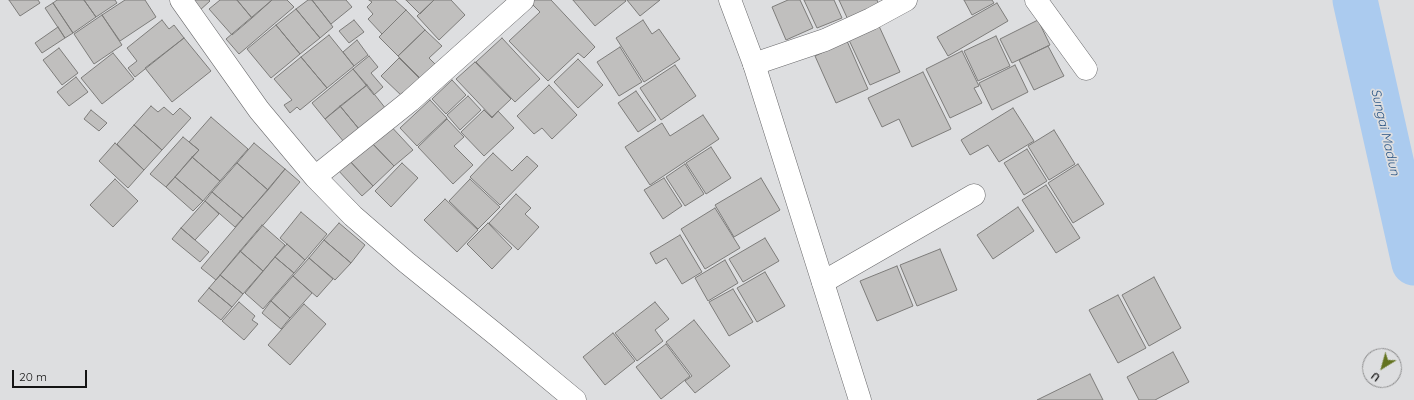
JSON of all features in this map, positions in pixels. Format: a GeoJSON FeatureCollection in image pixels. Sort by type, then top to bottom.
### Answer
{"type":"FeatureCollection","features":[{"type":"Feature","properties":{"kind":"street"},"geometry":{"type":"LineString","coordinates":[[181,0],[259,110],[315,177],[353,216],[406,262],[575,400]]}},
{"type":"Feature","properties":{"kind":"street"},"geometry":{"type":"LineString","coordinates":[[315,177],[410,101],[523,0]]}},
{"type":"Feature","properties":{"kind":"street"},"geometry":{"type":"LineString","coordinates":[[730,0],[754,64],[860,400]]}},
{"type":"Feature","properties":{"kind":"street"},"geometry":{"type":"LineString","coordinates":[[754,64],[825,40],[871,19],[906,0]]}},
{"type":"Feature","properties":{"kind":"street"},"geometry":{"type":"LineString","coordinates":[[1036,0],[1086,69]]}},
{"type":"Feature","properties":{"kind":"street"},"geometry":{"type":"LineString","coordinates":[[823,282],[974,195]]}},
{"type":"Feature","properties":{"kind":"building"},"geometry":{"type":"Polygon","coordinates":[[[9,0],[38,0],[40,3],[20,16],[9,0]]]}},
{"type":"Feature","properties":{"kind":"building"},"geometry":{"type":"Polygon","coordinates":[[[57,0],[84,0],[96,17],[73,33],[53,3],[57,0]]]}},
{"type":"Feature","properties":{"kind":"building"},"geometry":{"type":"Polygon","coordinates":[[[84,0],[115,0],[117,3],[96,17],[84,0]]]}},
{"type":"Feature","properties":{"kind":"building"},"geometry":{"type":"Polygon","coordinates":[[[125,0],[145,0],[156,17],[120,41],[102,15],[125,0]]]}},
{"type":"Feature","properties":{"kind":"building"},"geometry":{"type":"Polygon","coordinates":[[[189,0],[209,0],[210,1],[199,11],[189,0]]]}},
{"type":"Feature","properties":{"kind":"building"},"geometry":{"type":"Polygon","coordinates":[[[220,0],[237,0],[252,18],[232,35],[209,9],[220,0]]]}},
{"type":"Feature","properties":{"kind":"building"},"geometry":{"type":"Polygon","coordinates":[[[237,0],[272,0],[252,18],[237,0]]]}},
{"type":"Feature","properties":{"kind":"building"},"geometry":{"type":"Polygon","coordinates":[[[272,0],[287,0],[294,7],[239,54],[226,39],[272,0]]]}},
{"type":"Feature","properties":{"kind":"building"},"geometry":{"type":"Polygon","coordinates":[[[308,0],[312,0],[333,27],[320,38],[296,9],[308,0]]]}},
{"type":"Feature","properties":{"kind":"building"},"geometry":{"type":"Polygon","coordinates":[[[312,0],[346,0],[352,7],[331,24],[312,0]]]}},
{"type":"Feature","properties":{"kind":"building"},"geometry":{"type":"Polygon","coordinates":[[[369,0],[395,0],[406,10],[382,34],[368,19],[373,14],[367,7],[372,2],[369,0]]]}},
{"type":"Feature","properties":{"kind":"building"},"geometry":{"type":"Polygon","coordinates":[[[406,0],[434,0],[420,14],[406,0]]]}},
{"type":"Feature","properties":{"kind":"building"},"geometry":{"type":"Polygon","coordinates":[[[434,0],[451,0],[465,15],[439,40],[417,16],[434,0]]]}},
{"type":"Feature","properties":{"kind":"building"},"geometry":{"type":"Polygon","coordinates":[[[551,0],[595,47],[584,58],[578,53],[548,81],[509,41],[540,12],[529,1],[551,0]]]}},
{"type":"Feature","properties":{"kind":"building"},"geometry":{"type":"Polygon","coordinates":[[[573,0],[625,0],[626,1],[595,26],[573,0]]]}},
{"type":"Feature","properties":{"kind":"building"},"geometry":{"type":"Polygon","coordinates":[[[627,0],[660,0],[640,16],[627,0]]]}},
{"type":"Feature","properties":{"kind":"building"},"geometry":{"type":"Polygon","coordinates":[[[788,0],[800,0],[813,28],[786,40],[772,7],[788,0]]]}},
{"type":"Feature","properties":{"kind":"building"},"geometry":{"type":"Polygon","coordinates":[[[804,0],[834,0],[842,18],[817,28],[804,0]]]}},
{"type":"Feature","properties":{"kind":"building"},"geometry":{"type":"Polygon","coordinates":[[[839,0],[877,0],[880,7],[849,22],[839,0]]]}},
{"type":"Feature","properties":{"kind":"building"},"geometry":{"type":"Polygon","coordinates":[[[964,0],[992,0],[994,3],[972,15],[964,0]]]}},
{"type":"Feature","properties":{"kind":"building"},"geometry":{"type":"Polygon","coordinates":[[[53,3],[73,33],[65,38],[45,8],[53,3]]]}},
{"type":"Feature","properties":{"kind":"building"},"geometry":{"type":"Polygon","coordinates":[[[997,3],[1008,21],[948,56],[937,37],[997,3]]]}},
{"type":"Feature","properties":{"kind":"building"},"geometry":{"type":"Polygon","coordinates":[[[296,9],[320,38],[300,54],[276,25],[296,9]]]}},
{"type":"Feature","properties":{"kind":"building"},"geometry":{"type":"Polygon","coordinates":[[[406,10],[425,30],[398,56],[379,37],[406,10]]]}},
{"type":"Feature","properties":{"kind":"building"},"geometry":{"type":"Polygon","coordinates":[[[102,15],[122,45],[94,64],[74,34],[102,15]]]}},
{"type":"Feature","properties":{"kind":"building"},"geometry":{"type":"Polygon","coordinates":[[[162,20],[169,29],[174,25],[184,38],[135,77],[128,68],[137,61],[127,48],[162,20]]]}},
{"type":"Feature","properties":{"kind":"building"},"geometry":{"type":"Polygon","coordinates":[[[354,20],[364,32],[349,43],[339,31],[354,20]]]}},
{"type":"Feature","properties":{"kind":"building"},"geometry":{"type":"Polygon","coordinates":[[[643,20],[652,34],[659,29],[680,59],[644,82],[616,38],[643,20]]]}},
{"type":"Feature","properties":{"kind":"building"},"geometry":{"type":"Polygon","coordinates":[[[1038,20],[1050,45],[1012,63],[1000,39],[1038,20]]]}},
{"type":"Feature","properties":{"kind":"building"},"geometry":{"type":"Polygon","coordinates":[[[276,25],[300,54],[271,78],[247,49],[276,25]]]}},
{"type":"Feature","properties":{"kind":"building"},"geometry":{"type":"Polygon","coordinates":[[[879,26],[900,72],[870,85],[849,40],[879,26]]]}},
{"type":"Feature","properties":{"kind":"building"},"geometry":{"type":"Polygon","coordinates":[[[58,27],[65,38],[42,53],[35,43],[58,27]]]}},
{"type":"Feature","properties":{"kind":"building"},"geometry":{"type":"Polygon","coordinates":[[[425,30],[442,46],[429,58],[439,68],[424,82],[398,56],[425,30]]]}},
{"type":"Feature","properties":{"kind":"building"},"geometry":{"type":"Polygon","coordinates":[[[329,35],[354,66],[327,88],[301,57],[329,35]]]}},
{"type":"Feature","properties":{"kind":"building"},"geometry":{"type":"Polygon","coordinates":[[[996,36],[1010,66],[978,81],[964,51],[996,36]]]}},
{"type":"Feature","properties":{"kind":"building"},"geometry":{"type":"Polygon","coordinates":[[[184,38],[211,71],[172,102],[145,68],[184,38]]]}},
{"type":"Feature","properties":{"kind":"building"},"geometry":{"type":"Polygon","coordinates":[[[502,38],[540,79],[515,102],[476,62],[502,38]]]}},
{"type":"Feature","properties":{"kind":"building"},"geometry":{"type":"Polygon","coordinates":[[[357,40],[368,55],[354,66],[343,52],[357,40]]]}},
{"type":"Feature","properties":{"kind":"building"},"geometry":{"type":"Polygon","coordinates":[[[847,41],[868,89],[836,103],[815,56],[847,41]]]}},
{"type":"Feature","properties":{"kind":"building"},"geometry":{"type":"Polygon","coordinates":[[[1048,46],[1064,76],[1034,90],[1019,60],[1048,46]]]}},
{"type":"Feature","properties":{"kind":"building"},"geometry":{"type":"Polygon","coordinates":[[[620,47],[642,82],[619,96],[597,62],[620,47]]]}},
{"type":"Feature","properties":{"kind":"building"},"geometry":{"type":"Polygon","coordinates":[[[59,48],[78,73],[62,85],[43,60],[59,48]]]}},
{"type":"Feature","properties":{"kind":"building"},"geometry":{"type":"Polygon","coordinates":[[[962,51],[979,86],[974,88],[982,103],[950,118],[926,69],[962,51]]]}},
{"type":"Feature","properties":{"kind":"building"},"geometry":{"type":"Polygon","coordinates":[[[113,53],[134,79],[102,104],[81,78],[113,53]]]}},
{"type":"Feature","properties":{"kind":"building"},"geometry":{"type":"Polygon","coordinates":[[[369,56],[378,67],[371,73],[383,87],[374,95],[353,69],[369,56]]]}},
{"type":"Feature","properties":{"kind":"building"},"geometry":{"type":"Polygon","coordinates":[[[301,57],[327,88],[300,110],[297,107],[290,113],[284,105],[292,100],[274,79],[301,57]]]}},
{"type":"Feature","properties":{"kind":"building"},"geometry":{"type":"Polygon","coordinates":[[[399,58],[421,80],[403,97],[381,76],[399,58]]]}},
{"type":"Feature","properties":{"kind":"building"},"geometry":{"type":"Polygon","coordinates":[[[578,59],[603,85],[578,108],[554,82],[578,59]]]}},
{"type":"Feature","properties":{"kind":"building"},"geometry":{"type":"Polygon","coordinates":[[[475,62],[511,99],[492,117],[456,79],[475,62]]]}},
{"type":"Feature","properties":{"kind":"building"},"geometry":{"type":"Polygon","coordinates":[[[675,65],[696,96],[661,120],[640,88],[675,65]]]}},
{"type":"Feature","properties":{"kind":"building"},"geometry":{"type":"Polygon","coordinates":[[[1015,65],[1028,92],[992,110],[979,83],[1015,65]]]}},
{"type":"Feature","properties":{"kind":"building"},"geometry":{"type":"Polygon","coordinates":[[[353,69],[367,85],[325,119],[312,103],[353,69]]]}},
{"type":"Feature","properties":{"kind":"building"},"geometry":{"type":"Polygon","coordinates":[[[923,72],[951,129],[912,147],[899,119],[882,127],[868,98],[923,72]]]}},
{"type":"Feature","properties":{"kind":"building"},"geometry":{"type":"Polygon","coordinates":[[[76,77],[88,92],[69,106],[57,92],[76,77]]]}},
{"type":"Feature","properties":{"kind":"building"},"geometry":{"type":"Polygon","coordinates":[[[452,80],[466,95],[446,114],[432,99],[452,80]]]}},
{"type":"Feature","properties":{"kind":"building"},"geometry":{"type":"Polygon","coordinates":[[[367,85],[390,114],[364,135],[340,106],[367,85]]]}},
{"type":"Feature","properties":{"kind":"building"},"geometry":{"type":"Polygon","coordinates":[[[549,85],[577,115],[552,139],[542,128],[534,134],[517,116],[549,85]]]}},
{"type":"Feature","properties":{"kind":"building"},"geometry":{"type":"Polygon","coordinates":[[[636,91],[656,120],[638,132],[618,103],[636,91]]]}},
{"type":"Feature","properties":{"kind":"building"},"geometry":{"type":"Polygon","coordinates":[[[468,96],[481,110],[460,130],[447,115],[468,96]]]}},
{"type":"Feature","properties":{"kind":"building"},"geometry":{"type":"Polygon","coordinates":[[[430,100],[447,118],[417,146],[400,128],[430,100]]]}},
{"type":"Feature","properties":{"kind":"building"},"geometry":{"type":"Polygon","coordinates":[[[151,106],[158,112],[164,107],[173,115],[180,108],[191,118],[162,150],[134,125],[151,106]]]}},
{"type":"Feature","properties":{"kind":"building"},"geometry":{"type":"Polygon","coordinates":[[[340,106],[364,135],[349,148],[325,119],[340,106]]]}},
{"type":"Feature","properties":{"kind":"building"},"geometry":{"type":"Polygon","coordinates":[[[1013,108],[1034,141],[999,162],[988,145],[970,155],[961,140],[1013,108]]]}},
{"type":"Feature","properties":{"kind":"building"},"geometry":{"type":"Polygon","coordinates":[[[91,110],[107,123],[99,131],[84,119],[91,110]]]}},
{"type":"Feature","properties":{"kind":"building"},"geometry":{"type":"Polygon","coordinates":[[[484,110],[492,118],[498,111],[514,128],[484,156],[461,132],[484,110]]]}},
{"type":"Feature","properties":{"kind":"building"},"geometry":{"type":"Polygon","coordinates":[[[703,115],[719,139],[650,185],[625,147],[662,123],[670,136],[703,115]]]}},
{"type":"Feature","properties":{"kind":"building"},"geometry":{"type":"Polygon","coordinates":[[[211,117],[248,149],[220,181],[192,157],[199,150],[189,142],[211,117]]]}},
{"type":"Feature","properties":{"kind":"building"},"geometry":{"type":"Polygon","coordinates":[[[447,119],[464,137],[454,146],[473,165],[453,184],[418,147],[447,119]]]}},
{"type":"Feature","properties":{"kind":"building"},"geometry":{"type":"Polygon","coordinates":[[[387,122],[413,150],[394,166],[369,140],[387,122]]]}},
{"type":"Feature","properties":{"kind":"building"},"geometry":{"type":"Polygon","coordinates":[[[134,125],[162,150],[144,170],[117,144],[134,125]]]}},
{"type":"Feature","properties":{"kind":"building"},"geometry":{"type":"Polygon","coordinates":[[[1054,130],[1075,164],[1049,180],[1028,146],[1054,130]]]}},
{"type":"Feature","properties":{"kind":"building"},"geometry":{"type":"Polygon","coordinates":[[[183,137],[199,150],[166,187],[150,174],[183,137]]]}},
{"type":"Feature","properties":{"kind":"building"},"geometry":{"type":"Polygon","coordinates":[[[369,140],[394,166],[373,186],[348,159],[369,140]]]}},
{"type":"Feature","properties":{"kind":"building"},"geometry":{"type":"Polygon","coordinates":[[[115,143],[144,170],[128,188],[99,161],[115,143]]]}},
{"type":"Feature","properties":{"kind":"building"},"geometry":{"type":"Polygon","coordinates":[[[254,143],[285,169],[268,190],[237,163],[254,143]]]}},
{"type":"Feature","properties":{"kind":"building"},"geometry":{"type":"Polygon","coordinates":[[[711,147],[731,178],[706,194],[686,163],[711,147]]]}},
{"type":"Feature","properties":{"kind":"building"},"geometry":{"type":"Polygon","coordinates":[[[1027,149],[1047,181],[1024,195],[1004,163],[1027,149]]]}},
{"type":"Feature","properties":{"kind":"building"},"geometry":{"type":"Polygon","coordinates":[[[493,153],[512,171],[527,156],[538,166],[500,205],[470,177],[493,153]]]}},
{"type":"Feature","properties":{"kind":"building"},"geometry":{"type":"Polygon","coordinates":[[[192,157],[220,181],[203,201],[175,177],[192,157]]]}},
{"type":"Feature","properties":{"kind":"building"},"geometry":{"type":"Polygon","coordinates":[[[348,159],[373,186],[362,196],[337,169],[348,159]]]}},
{"type":"Feature","properties":{"kind":"building"},"geometry":{"type":"Polygon","coordinates":[[[237,163],[268,190],[243,218],[212,192],[237,163]]]}},
{"type":"Feature","properties":{"kind":"building"},"geometry":{"type":"Polygon","coordinates":[[[402,163],[418,178],[391,207],[375,191],[402,163]]]}},
{"type":"Feature","properties":{"kind":"building"},"geometry":{"type":"Polygon","coordinates":[[[685,164],[704,194],[685,206],[666,177],[685,164]]]}},
{"type":"Feature","properties":{"kind":"building"},"geometry":{"type":"Polygon","coordinates":[[[1078,164],[1104,204],[1073,223],[1048,183],[1078,164]]]}},
{"type":"Feature","properties":{"kind":"building"},"geometry":{"type":"Polygon","coordinates":[[[285,169],[300,182],[216,280],[201,268],[285,169]]]}},
{"type":"Feature","properties":{"kind":"building"},"geometry":{"type":"Polygon","coordinates":[[[175,177],[203,201],[193,211],[166,187],[175,177]]]}},
{"type":"Feature","properties":{"kind":"building"},"geometry":{"type":"Polygon","coordinates":[[[664,178],[682,206],[663,219],[644,190],[664,178]]]}},
{"type":"Feature","properties":{"kind":"building"},"geometry":{"type":"Polygon","coordinates":[[[761,178],[780,210],[734,237],[715,205],[761,178]]]}},
{"type":"Feature","properties":{"kind":"building"},"geometry":{"type":"Polygon","coordinates":[[[115,179],[138,201],[113,227],[90,205],[115,179]]]}},
{"type":"Feature","properties":{"kind":"building"},"geometry":{"type":"Polygon","coordinates":[[[470,179],[500,207],[478,229],[449,201],[470,179]]]}},
{"type":"Feature","properties":{"kind":"building"},"geometry":{"type":"Polygon","coordinates":[[[1046,185],[1080,238],[1056,253],[1022,200],[1046,185]]]}},
{"type":"Feature","properties":{"kind":"building"},"geometry":{"type":"Polygon","coordinates":[[[212,192],[243,218],[235,227],[205,201],[212,192]]]}},
{"type":"Feature","properties":{"kind":"building"},"geometry":{"type":"Polygon","coordinates":[[[516,194],[531,208],[525,214],[539,227],[518,250],[489,223],[516,194]]]}},
{"type":"Feature","properties":{"kind":"building"},"geometry":{"type":"Polygon","coordinates":[[[445,199],[478,230],[457,252],[424,220],[445,199]]]}},
{"type":"Feature","properties":{"kind":"building"},"geometry":{"type":"Polygon","coordinates":[[[205,201],[219,214],[195,240],[181,228],[205,201]]]}},
{"type":"Feature","properties":{"kind":"building"},"geometry":{"type":"Polygon","coordinates":[[[1018,207],[1034,231],[993,259],[977,235],[1018,207]]]}},
{"type":"Feature","properties":{"kind":"building"},"geometry":{"type":"Polygon","coordinates":[[[715,208],[740,248],[705,269],[681,229],[715,208]]]}},
{"type":"Feature","properties":{"kind":"building"},"geometry":{"type":"Polygon","coordinates":[[[301,212],[327,234],[305,260],[280,238],[301,212]]]}},
{"type":"Feature","properties":{"kind":"building"},"geometry":{"type":"Polygon","coordinates":[[[339,223],[365,245],[351,263],[324,240],[339,223]]]}},
{"type":"Feature","properties":{"kind":"building"},"geometry":{"type":"Polygon","coordinates":[[[488,223],[512,248],[492,269],[467,244],[488,223]]]}},
{"type":"Feature","properties":{"kind":"building"},"geometry":{"type":"Polygon","coordinates":[[[262,225],[285,245],[263,271],[240,251],[262,225]]]}},
{"type":"Feature","properties":{"kind":"building"},"geometry":{"type":"Polygon","coordinates":[[[181,228],[209,252],[200,262],[172,239],[181,228]]]}},
{"type":"Feature","properties":{"kind":"building"},"geometry":{"type":"Polygon","coordinates":[[[680,235],[702,272],[682,284],[666,258],[656,264],[650,253],[680,235]]]}},
{"type":"Feature","properties":{"kind":"building"},"geometry":{"type":"Polygon","coordinates":[[[765,238],[779,261],[743,282],[729,259],[765,238]]]}},
{"type":"Feature","properties":{"kind":"building"},"geometry":{"type":"Polygon","coordinates":[[[324,240],[351,263],[335,280],[309,258],[324,240]]]}},
{"type":"Feature","properties":{"kind":"building"},"geometry":{"type":"Polygon","coordinates":[[[287,244],[305,260],[294,273],[275,257],[287,244]]]}},
{"type":"Feature","properties":{"kind":"building"},"geometry":{"type":"Polygon","coordinates":[[[940,249],[957,290],[917,306],[900,265],[940,249]]]}},
{"type":"Feature","properties":{"kind":"building"},"geometry":{"type":"Polygon","coordinates":[[[240,251],[263,271],[243,294],[220,275],[240,251]]]}},
{"type":"Feature","properties":{"kind":"building"},"geometry":{"type":"Polygon","coordinates":[[[275,257],[294,273],[263,309],[245,293],[275,257]]]}},
{"type":"Feature","properties":{"kind":"building"},"geometry":{"type":"Polygon","coordinates":[[[309,258],[333,279],[317,297],[293,276],[309,258]]]}},
{"type":"Feature","properties":{"kind":"building"},"geometry":{"type":"Polygon","coordinates":[[[725,260],[738,283],[708,301],[695,278],[725,260]]]}},
{"type":"Feature","properties":{"kind":"building"},"geometry":{"type":"Polygon","coordinates":[[[897,266],[913,306],[877,321],[860,281],[897,266]]]}},
{"type":"Feature","properties":{"kind":"building"},"geometry":{"type":"Polygon","coordinates":[[[765,272],[785,306],[757,322],[737,288],[765,272]]]}},
{"type":"Feature","properties":{"kind":"building"},"geometry":{"type":"Polygon","coordinates":[[[220,275],[243,294],[232,307],[209,288],[220,275]]]}},
{"type":"Feature","properties":{"kind":"building"},"geometry":{"type":"Polygon","coordinates":[[[293,276],[312,293],[290,318],[271,301],[293,276]]]}},
{"type":"Feature","properties":{"kind":"building"},"geometry":{"type":"Polygon","coordinates":[[[1154,277],[1181,328],[1149,346],[1122,295],[1154,277]]]}},
{"type":"Feature","properties":{"kind":"building"},"geometry":{"type":"Polygon","coordinates":[[[209,288],[232,307],[221,320],[198,301],[209,288]]]}},
{"type":"Feature","properties":{"kind":"building"},"geometry":{"type":"Polygon","coordinates":[[[733,289],[753,322],[729,336],[709,302],[733,289]]]}},
{"type":"Feature","properties":{"kind":"building"},"geometry":{"type":"Polygon","coordinates":[[[1118,295],[1146,348],[1118,363],[1089,310],[1118,295]]]}},
{"type":"Feature","properties":{"kind":"building"},"geometry":{"type":"Polygon","coordinates":[[[271,301],[290,318],[281,329],[262,313],[271,301]]]}},
{"type":"Feature","properties":{"kind":"building"},"geometry":{"type":"Polygon","coordinates":[[[239,302],[255,316],[252,320],[258,324],[244,340],[222,321],[239,302]]]}},
{"type":"Feature","properties":{"kind":"building"},"geometry":{"type":"Polygon","coordinates":[[[655,302],[669,319],[655,330],[663,341],[637,361],[615,333],[655,302]]]}},
{"type":"Feature","properties":{"kind":"building"},"geometry":{"type":"Polygon","coordinates":[[[304,304],[326,324],[290,365],[268,345],[304,304]]]}},
{"type":"Feature","properties":{"kind":"building"},"geometry":{"type":"Polygon","coordinates":[[[694,320],[730,366],[695,393],[685,381],[692,376],[666,342],[694,320]]]}},
{"type":"Feature","properties":{"kind":"building"},"geometry":{"type":"Polygon","coordinates":[[[613,333],[635,361],[605,385],[583,357],[613,333]]]}},
{"type":"Feature","properties":{"kind":"building"},"geometry":{"type":"Polygon","coordinates":[[[666,344],[690,376],[661,399],[636,367],[666,344]]]}},
{"type":"Feature","properties":{"kind":"building"},"geometry":{"type":"Polygon","coordinates":[[[1173,352],[1189,382],[1155,400],[1139,400],[1127,377],[1173,352]]]}},
{"type":"Feature","properties":{"kind":"building"},"geometry":{"type":"Polygon","coordinates":[[[1090,374],[1103,400],[1037,400],[1090,374]]]}},
{"type":"Feature","properties":{"kind":"waterway","name":"Sungai Madiun"},"geometry":{"type":"LineString","coordinates":[[1355,0],[1414,263]]}}]}
